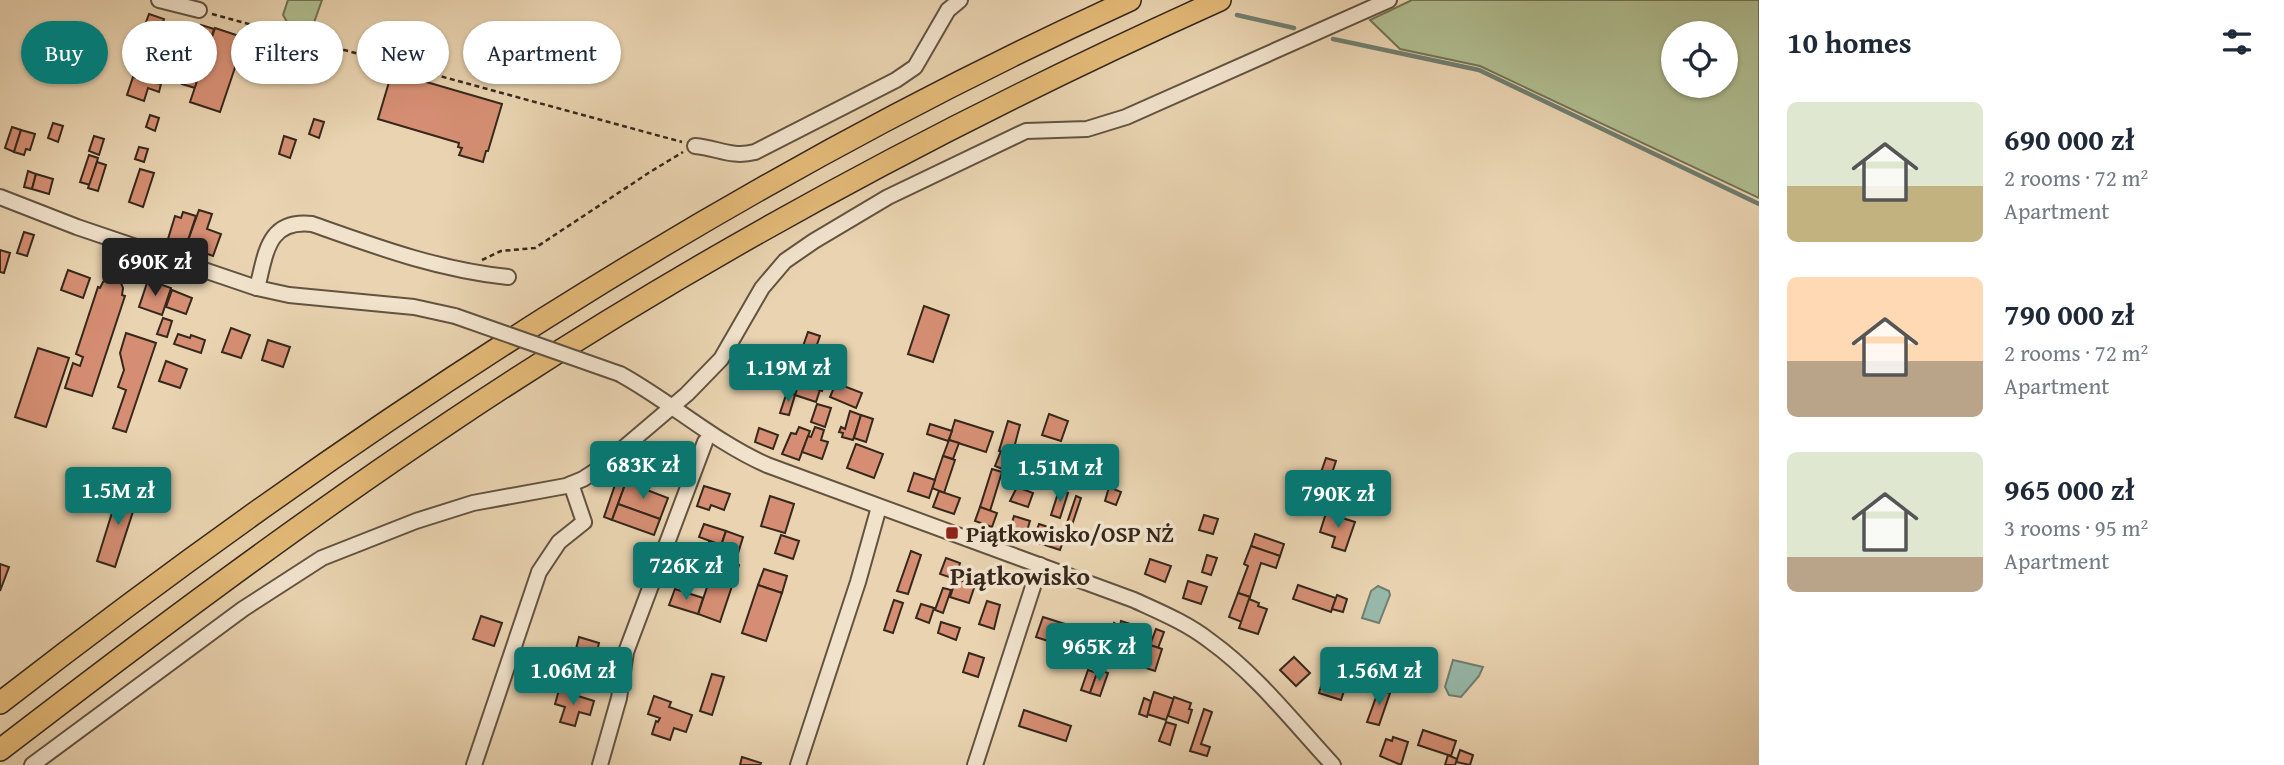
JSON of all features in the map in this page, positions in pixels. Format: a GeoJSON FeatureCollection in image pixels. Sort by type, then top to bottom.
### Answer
{"type":"FeatureCollection","features":[{"type":"Feature","properties":{"kind":"highway"},"geometry":{"type":"LineString","coordinates":[[0,703],[124,607],[272,499],[541,319],[656,250],[885,122],[1130,0]]}},
{"type":"Feature","properties":{"kind":"highway"},"geometry":{"type":"LineString","coordinates":[[0,750],[148,635],[296,527],[451,421],[559,352],[678,279],[914,149],[1029,90],[1220,0]]}},
{"type":"Feature","properties":{"kind":"street"},"geometry":{"type":"LineString","coordinates":[[159,0],[199,10]]}},
{"type":"Feature","properties":{"kind":"street"},"geometry":{"type":"LineString","coordinates":[[695,146],[731,155],[755,152],[896,80],[915,66],[948,10],[960,0]]}},
{"type":"Feature","properties":{"kind":"street"},"geometry":{"type":"LineString","coordinates":[[32,765],[243,609],[322,558],[406,525],[473,503],[543,492],[571,484],[600,468],[673,406],[721,359],[762,288],[785,261],[814,240],[888,197],[1026,131],[1087,129],[1126,117],[1389,0]]}},
{"type":"Feature","properties":{"kind":"street"},"geometry":{"type":"LineString","coordinates":[[0,197],[257,288],[289,295],[414,307],[455,316],[620,374],[673,406],[717,439],[749,457],[1040,565],[1146,606],[1184,624],[1210,640],[1234,660],[1333,765]]}},
{"type":"Feature","properties":{"kind":"street"},"geometry":{"type":"LineString","coordinates":[[257,288],[266,251],[272,239],[283,228],[296,222],[312,224],[405,257],[461,271],[508,277]]}},
{"type":"Feature","properties":{"kind":"street"},"geometry":{"type":"LineString","coordinates":[[600,765],[619,698],[626,652],[705,442]]}},
{"type":"Feature","properties":{"kind":"street"},"geometry":{"type":"LineString","coordinates":[[474,765],[539,572],[559,542],[584,522],[571,484]]}},
{"type":"Feature","properties":{"kind":"street"},"geometry":{"type":"LineString","coordinates":[[798,765],[858,582],[879,507]]}},
{"type":"Feature","properties":{"kind":"street"},"geometry":{"type":"LineString","coordinates":[[975,765],[1040,565]]}},
{"type":"Feature","properties":{"kind":"path"},"geometry":{"type":"LineString","coordinates":[[199,10],[695,146]]}},
{"type":"Feature","properties":{"kind":"path"},"geometry":{"type":"LineString","coordinates":[[461,271],[500,251],[535,248],[650,172],[695,146]]}},
{"type":"Feature","properties":{"kind":"green space"},"geometry":{"type":"Polygon","coordinates":[[[288,0],[322,0],[315,21],[286,21],[283,15],[288,0]]]}},
{"type":"Feature","properties":{"kind":"green space"},"geometry":{"type":"Polygon","coordinates":[[[1412,0],[1759,0],[1759,198],[1480,66],[1400,49],[1370,20],[1412,0]]]}},
{"type":"Feature","properties":{"kind":"shaded area"},"geometry":{"type":"Polygon","coordinates":[[[1378,586],[1389,591],[1390,595],[1379,623],[1362,618],[1371,591],[1378,586]]]}},
{"type":"Feature","properties":{"kind":"shaded area"},"geometry":{"type":"Polygon","coordinates":[[[1453,660],[1483,667],[1461,697],[1449,695],[1445,687],[1453,660]]]}},
{"type":"Feature","properties":{"kind":"building"},"geometry":{"type":"Polygon","coordinates":[[[149,14],[164,19],[163,21],[146,21],[149,14]]]}},
{"type":"Feature","properties":{"kind":"building"},"geometry":{"type":"Polygon","coordinates":[[[217,29],[231,33],[231,79],[220,112],[190,102],[196,84],[217,84],[217,29]]]}},
{"type":"Feature","properties":{"kind":"building"},"geometry":{"type":"Polygon","coordinates":[[[131,84],[161,84],[159,92],[148,88],[144,101],[127,95],[131,84]]]}},
{"type":"Feature","properties":{"kind":"building"},"geometry":{"type":"Polygon","coordinates":[[[388,84],[433,84],[502,104],[483,162],[459,155],[462,148],[458,147],[459,143],[378,119],[388,84]]]}},
{"type":"Feature","properties":{"kind":"building"},"geometry":{"type":"Polygon","coordinates":[[[150,115],[159,118],[155,131],[146,127],[150,115]]]}},
{"type":"Feature","properties":{"kind":"building"},"geometry":{"type":"Polygon","coordinates":[[[314,119],[324,122],[319,138],[309,134],[314,119]]]}},
{"type":"Feature","properties":{"kind":"building"},"geometry":{"type":"Polygon","coordinates":[[[53,123],[63,126],[58,142],[48,138],[53,123]]]}},
{"type":"Feature","properties":{"kind":"building"},"geometry":{"type":"Polygon","coordinates":[[[12,127],[21,130],[14,152],[5,148],[12,127]]]}},
{"type":"Feature","properties":{"kind":"building"},"geometry":{"type":"Polygon","coordinates":[[[21,130],[35,134],[30,150],[26,149],[24,155],[14,152],[21,130]]]}},
{"type":"Feature","properties":{"kind":"building"},"geometry":{"type":"Polygon","coordinates":[[[94,136],[104,139],[99,155],[89,151],[94,136]]]}},
{"type":"Feature","properties":{"kind":"building"},"geometry":{"type":"Polygon","coordinates":[[[284,136],[296,140],[290,158],[279,154],[284,136]]]}},
{"type":"Feature","properties":{"kind":"building"},"geometry":{"type":"Polygon","coordinates":[[[139,147],[148,149],[144,162],[135,159],[139,147]]]}},
{"type":"Feature","properties":{"kind":"building"},"geometry":{"type":"Polygon","coordinates":[[[89,155],[98,158],[90,185],[80,182],[89,155]]]}},
{"type":"Feature","properties":{"kind":"building"},"geometry":{"type":"Polygon","coordinates":[[[97,162],[106,165],[98,191],[88,188],[97,162]]]}},
{"type":"Feature","properties":{"kind":"building"},"geometry":{"type":"Polygon","coordinates":[[[140,169],[154,173],[143,207],[129,202],[140,169]]]}},
{"type":"Feature","properties":{"kind":"building"},"geometry":{"type":"Polygon","coordinates":[[[28,171],[36,174],[32,189],[24,187],[28,171]]]}},
{"type":"Feature","properties":{"kind":"building"},"geometry":{"type":"Polygon","coordinates":[[[36,174],[53,179],[49,194],[32,189],[36,174]]]}},
{"type":"Feature","properties":{"kind":"building"},"geometry":{"type":"Polygon","coordinates":[[[199,210],[212,214],[207,229],[221,234],[213,256],[186,246],[199,210]]]}},
{"type":"Feature","properties":{"kind":"building"},"geometry":{"type":"Polygon","coordinates":[[[183,212],[196,216],[186,246],[168,239],[175,216],[181,218],[183,212]]]}},
{"type":"Feature","properties":{"kind":"building"},"geometry":{"type":"Polygon","coordinates":[[[24,232],[34,235],[27,256],[17,253],[24,232]]]}},
{"type":"Feature","properties":{"kind":"building"},"geometry":{"type":"Polygon","coordinates":[[[0,250],[10,253],[4,273],[0,272],[0,250]]]}},
{"type":"Feature","properties":{"kind":"building"},"geometry":{"type":"Polygon","coordinates":[[[68,270],[90,278],[83,298],[61,290],[68,270]]]}},
{"type":"Feature","properties":{"kind":"building"},"geometry":{"type":"Polygon","coordinates":[[[110,278],[121,283],[122,295],[125,296],[92,396],[65,388],[73,363],[80,366],[83,357],[76,354],[98,287],[110,278]]]}},
{"type":"Feature","properties":{"kind":"building"},"geometry":{"type":"Polygon","coordinates":[[[148,280],[171,288],[162,315],[139,307],[148,280]]]}},
{"type":"Feature","properties":{"kind":"building"},"geometry":{"type":"Polygon","coordinates":[[[172,290],[192,298],[186,314],[166,307],[172,290]]]}},
{"type":"Feature","properties":{"kind":"building"},"geometry":{"type":"Polygon","coordinates":[[[924,306],[949,315],[933,362],[908,354],[924,306]]]}},
{"type":"Feature","properties":{"kind":"building"},"geometry":{"type":"Polygon","coordinates":[[[163,318],[172,321],[167,337],[157,334],[163,318]]]}},
{"type":"Feature","properties":{"kind":"building"},"geometry":{"type":"Polygon","coordinates":[[[231,328],[250,335],[241,358],[222,352],[231,328]]]}},
{"type":"Feature","properties":{"kind":"building"},"geometry":{"type":"Polygon","coordinates":[[[808,332],[820,336],[814,353],[802,349],[808,332]]]}},
{"type":"Feature","properties":{"kind":"building"},"geometry":{"type":"Polygon","coordinates":[[[126,333],[156,343],[126,432],[113,428],[126,390],[118,387],[124,370],[120,353],[126,333]]]}},
{"type":"Feature","properties":{"kind":"building"},"geometry":{"type":"Polygon","coordinates":[[[178,334],[205,340],[201,353],[174,344],[178,334]]]}},
{"type":"Feature","properties":{"kind":"building"},"geometry":{"type":"Polygon","coordinates":[[[268,340],[290,347],[283,367],[262,360],[268,340]]]}},
{"type":"Feature","properties":{"kind":"building"},"geometry":{"type":"Polygon","coordinates":[[[38,348],[69,358],[46,427],[15,417],[38,348]]]}},
{"type":"Feature","properties":{"kind":"building"},"geometry":{"type":"Polygon","coordinates":[[[799,350],[809,353],[801,376],[792,373],[799,350]]]}},
{"type":"Feature","properties":{"kind":"building"},"geometry":{"type":"Polygon","coordinates":[[[809,353],[832,360],[822,391],[799,383],[809,353]]]}},
{"type":"Feature","properties":{"kind":"building"},"geometry":{"type":"Polygon","coordinates":[[[166,361],[187,369],[180,388],[159,381],[166,361]]]}},
{"type":"Feature","properties":{"kind":"building"},"geometry":{"type":"Polygon","coordinates":[[[792,373],[801,376],[795,395],[785,392],[792,373]]]}},
{"type":"Feature","properties":{"kind":"building"},"geometry":{"type":"Polygon","coordinates":[[[799,383],[820,390],[816,402],[795,395],[799,383]]]}},
{"type":"Feature","properties":{"kind":"building"},"geometry":{"type":"Polygon","coordinates":[[[836,383],[862,393],[856,408],[830,397],[836,383]]]}},
{"type":"Feature","properties":{"kind":"building"},"geometry":{"type":"Polygon","coordinates":[[[787,392],[795,395],[789,415],[780,413],[787,392]]]}},
{"type":"Feature","properties":{"kind":"building"},"geometry":{"type":"Polygon","coordinates":[[[817,404],[831,408],[825,427],[811,422],[817,404]]]}},
{"type":"Feature","properties":{"kind":"building"},"geometry":{"type":"Polygon","coordinates":[[[850,411],[861,415],[853,440],[842,437],[843,433],[839,432],[841,427],[845,429],[850,411]]]}},
{"type":"Feature","properties":{"kind":"building"},"geometry":{"type":"Polygon","coordinates":[[[1049,414],[1068,421],[1061,441],[1042,435],[1049,414]]]}},
{"type":"Feature","properties":{"kind":"building"},"geometry":{"type":"Polygon","coordinates":[[[861,415],[873,419],[866,442],[854,438],[861,415]]]}},
{"type":"Feature","properties":{"kind":"building"},"geometry":{"type":"Polygon","coordinates":[[[955,420],[993,432],[986,452],[949,440],[955,420]]]}},
{"type":"Feature","properties":{"kind":"building"},"geometry":{"type":"Polygon","coordinates":[[[1008,421],[1020,425],[1014,448],[1024,451],[1020,459],[999,451],[1008,421]]]}},
{"type":"Feature","properties":{"kind":"building"},"geometry":{"type":"Polygon","coordinates":[[[930,424],[952,431],[948,441],[927,434],[930,424]]]}},
{"type":"Feature","properties":{"kind":"building"},"geometry":{"type":"Polygon","coordinates":[[[799,427],[810,431],[799,460],[782,454],[791,433],[796,434],[799,427]]]}},
{"type":"Feature","properties":{"kind":"building"},"geometry":{"type":"Polygon","coordinates":[[[815,427],[824,430],[821,440],[828,442],[822,459],[802,452],[815,427]]]}},
{"type":"Feature","properties":{"kind":"building"},"geometry":{"type":"Polygon","coordinates":[[[759,428],[778,435],[773,449],[755,442],[759,428]]]}},
{"type":"Feature","properties":{"kind":"building"},"geometry":{"type":"Polygon","coordinates":[[[949,440],[959,443],[953,459],[943,456],[949,440]]]}},
{"type":"Feature","properties":{"kind":"building"},"geometry":{"type":"Polygon","coordinates":[[[856,444],[883,454],[874,478],[847,468],[856,444]]]}},
{"type":"Feature","properties":{"kind":"building"},"geometry":{"type":"Polygon","coordinates":[[[1001,451],[1020,459],[1014,474],[995,466],[1001,451]]]}},
{"type":"Feature","properties":{"kind":"building"},"geometry":{"type":"Polygon","coordinates":[[[943,456],[955,460],[944,493],[932,488],[943,456]]]}},
{"type":"Feature","properties":{"kind":"building"},"geometry":{"type":"Polygon","coordinates":[[[1071,456],[1081,459],[1073,482],[1063,479],[1071,456]]]}},
{"type":"Feature","properties":{"kind":"building"},"geometry":{"type":"Polygon","coordinates":[[[1057,457],[1067,461],[1061,475],[1052,472],[1057,457]]]}},
{"type":"Feature","properties":{"kind":"building"},"geometry":{"type":"Polygon","coordinates":[[[1326,458],[1336,461],[1328,485],[1318,481],[1326,458]]]}},
{"type":"Feature","properties":{"kind":"building"},"geometry":{"type":"Polygon","coordinates":[[[992,469],[1002,472],[990,511],[980,507],[992,469]]]}},
{"type":"Feature","properties":{"kind":"building"},"geometry":{"type":"Polygon","coordinates":[[[914,473],[935,480],[929,498],[908,491],[914,473]]]}},
{"type":"Feature","properties":{"kind":"building"},"geometry":{"type":"Polygon","coordinates":[[[1347,475],[1360,480],[1352,504],[1339,500],[1347,475]]]}},
{"type":"Feature","properties":{"kind":"building"},"geometry":{"type":"Polygon","coordinates":[[[617,479],[626,482],[612,520],[604,517],[617,479]]]}},
{"type":"Feature","properties":{"kind":"building"},"geometry":{"type":"Polygon","coordinates":[[[626,482],[668,498],[660,519],[618,504],[626,482]]]}},
{"type":"Feature","properties":{"kind":"building"},"geometry":{"type":"Polygon","coordinates":[[[704,486],[730,494],[724,510],[711,505],[709,510],[697,506],[704,486]]]}},
{"type":"Feature","properties":{"kind":"building"},"geometry":{"type":"Polygon","coordinates":[[[120,487],[139,493],[115,567],[97,561],[120,487]]]}},
{"type":"Feature","properties":{"kind":"building"},"geometry":{"type":"Polygon","coordinates":[[[1017,487],[1033,493],[1028,507],[1010,501],[1017,487]]]}},
{"type":"Feature","properties":{"kind":"building"},"geometry":{"type":"Polygon","coordinates":[[[1109,487],[1121,492],[1116,505],[1105,501],[1109,487]]]}},
{"type":"Feature","properties":{"kind":"building"},"geometry":{"type":"Polygon","coordinates":[[[1059,490],[1068,493],[1060,518],[1051,515],[1059,490]]]}},
{"type":"Feature","properties":{"kind":"building"},"geometry":{"type":"Polygon","coordinates":[[[939,491],[960,498],[954,514],[933,507],[939,491]]]}},
{"type":"Feature","properties":{"kind":"building"},"geometry":{"type":"Polygon","coordinates":[[[770,496],[794,504],[785,533],[761,526],[770,496]]]}},
{"type":"Feature","properties":{"kind":"building"},"geometry":{"type":"Polygon","coordinates":[[[1076,496],[1081,498],[1072,525],[1067,523],[1076,496]]]}},
{"type":"Feature","properties":{"kind":"building"},"geometry":{"type":"Polygon","coordinates":[[[618,504],[660,519],[654,535],[612,520],[618,504]]]}},
{"type":"Feature","properties":{"kind":"building"},"geometry":{"type":"Polygon","coordinates":[[[980,507],[997,513],[992,527],[975,521],[980,507]]]}},
{"type":"Feature","properties":{"kind":"building"},"geometry":{"type":"Polygon","coordinates":[[[1326,513],[1355,522],[1345,551],[1332,547],[1335,537],[1320,532],[1326,513]]]}},
{"type":"Feature","properties":{"kind":"building"},"geometry":{"type":"Polygon","coordinates":[[[1204,515],[1218,519],[1213,534],[1199,530],[1204,515]]]}},
{"type":"Feature","properties":{"kind":"building"},"geometry":{"type":"Polygon","coordinates":[[[1014,516],[1030,521],[1025,537],[1009,532],[1014,516]]]}},
{"type":"Feature","properties":{"kind":"building"},"geometry":{"type":"Polygon","coordinates":[[[704,524],[726,531],[721,545],[699,537],[704,524]]]}},
{"type":"Feature","properties":{"kind":"building"},"geometry":{"type":"Polygon","coordinates":[[[1039,524],[1066,533],[1060,550],[1033,541],[1039,524]]]}},
{"type":"Feature","properties":{"kind":"building"},"geometry":{"type":"Polygon","coordinates":[[[726,531],[743,537],[735,563],[739,565],[720,622],[698,614],[726,531]]]}},
{"type":"Feature","properties":{"kind":"building"},"geometry":{"type":"Polygon","coordinates":[[[1255,534],[1284,544],[1280,556],[1251,546],[1255,534]]]}},
{"type":"Feature","properties":{"kind":"building"},"geometry":{"type":"Polygon","coordinates":[[[781,535],[799,541],[793,559],[775,553],[781,535]]]}},
{"type":"Feature","properties":{"kind":"building"},"geometry":{"type":"Polygon","coordinates":[[[709,541],[721,545],[716,559],[707,556],[709,541]]]}},
{"type":"Feature","properties":{"kind":"building"},"geometry":{"type":"Polygon","coordinates":[[[1251,546],[1280,556],[1276,568],[1261,563],[1250,597],[1238,593],[1248,566],[1244,564],[1251,546]]]}},
{"type":"Feature","properties":{"kind":"building"},"geometry":{"type":"Polygon","coordinates":[[[911,551],[921,555],[908,594],[897,591],[911,551]]]}},
{"type":"Feature","properties":{"kind":"building"},"geometry":{"type":"Polygon","coordinates":[[[701,553],[716,559],[712,572],[697,567],[701,553]]]}},
{"type":"Feature","properties":{"kind":"building"},"geometry":{"type":"Polygon","coordinates":[[[1207,555],[1217,558],[1211,575],[1202,572],[1207,555]]]}},
{"type":"Feature","properties":{"kind":"building"},"geometry":{"type":"Polygon","coordinates":[[[946,558],[960,563],[955,579],[940,574],[946,558]]]}},
{"type":"Feature","properties":{"kind":"building"},"geometry":{"type":"Polygon","coordinates":[[[1150,559],[1171,566],[1165,582],[1145,574],[1150,559]]]}},
{"type":"Feature","properties":{"kind":"building"},"geometry":{"type":"Polygon","coordinates":[[[0,564],[9,567],[0,591],[0,564]]]}},
{"type":"Feature","properties":{"kind":"building"},"geometry":{"type":"Polygon","coordinates":[[[764,569],[787,576],[782,593],[758,585],[764,569]]]}},
{"type":"Feature","properties":{"kind":"building"},"geometry":{"type":"Polygon","coordinates":[[[956,579],[975,585],[969,603],[950,597],[956,579]]]}},
{"type":"Feature","properties":{"kind":"building"},"geometry":{"type":"Polygon","coordinates":[[[1188,581],[1207,587],[1201,604],[1183,598],[1188,581]]]}},
{"type":"Feature","properties":{"kind":"building"},"geometry":{"type":"Polygon","coordinates":[[[758,585],[782,593],[766,641],[742,633],[758,585]]]}},
{"type":"Feature","properties":{"kind":"building"},"geometry":{"type":"Polygon","coordinates":[[[1298,585],[1336,598],[1331,612],[1293,599],[1298,585]]]}},
{"type":"Feature","properties":{"kind":"building"},"geometry":{"type":"Polygon","coordinates":[[[943,588],[951,590],[943,613],[935,610],[943,588]]]}},
{"type":"Feature","properties":{"kind":"building"},"geometry":{"type":"Polygon","coordinates":[[[675,589],[703,598],[698,614],[669,605],[675,589]]]}},
{"type":"Feature","properties":{"kind":"building"},"geometry":{"type":"Polygon","coordinates":[[[1238,593],[1250,597],[1242,622],[1229,617],[1238,593]]]}},
{"type":"Feature","properties":{"kind":"building"},"geometry":{"type":"Polygon","coordinates":[[[1337,595],[1347,599],[1343,612],[1332,609],[1337,595]]]}},
{"type":"Feature","properties":{"kind":"building"},"geometry":{"type":"Polygon","coordinates":[[[1249,599],[1267,609],[1258,634],[1239,628],[1249,599]]]}},
{"type":"Feature","properties":{"kind":"building"},"geometry":{"type":"Polygon","coordinates":[[[894,600],[903,603],[893,633],[884,630],[894,600]]]}},
{"type":"Feature","properties":{"kind":"building"},"geometry":{"type":"Polygon","coordinates":[[[987,601],[1000,605],[994,629],[979,624],[987,601]]]}},
{"type":"Feature","properties":{"kind":"building"},"geometry":{"type":"Polygon","coordinates":[[[921,604],[934,608],[929,623],[916,618],[921,604]]]}},
{"type":"Feature","properties":{"kind":"building"},"geometry":{"type":"Polygon","coordinates":[[[481,616],[502,623],[494,646],[473,639],[481,616]]]}},
{"type":"Feature","properties":{"kind":"building"},"geometry":{"type":"Polygon","coordinates":[[[1043,617],[1068,625],[1063,641],[1050,635],[1048,641],[1036,637],[1043,617]]]}},
{"type":"Feature","properties":{"kind":"building"},"geometry":{"type":"Polygon","coordinates":[[[1121,621],[1130,624],[1127,635],[1122,634],[1117,649],[1106,646],[1114,623],[1120,626],[1121,621]]]}},
{"type":"Feature","properties":{"kind":"building"},"geometry":{"type":"Polygon","coordinates":[[[941,622],[960,628],[956,640],[938,633],[941,622]]]}},
{"type":"Feature","properties":{"kind":"building"},"geometry":{"type":"Polygon","coordinates":[[[1156,629],[1164,632],[1158,648],[1150,645],[1156,629]]]}},
{"type":"Feature","properties":{"kind":"building"},"geometry":{"type":"Polygon","coordinates":[[[579,637],[599,643],[589,683],[568,676],[570,669],[566,667],[579,637]]]}},
{"type":"Feature","properties":{"kind":"building"},"geometry":{"type":"Polygon","coordinates":[[[1150,645],[1162,649],[1155,671],[1143,667],[1150,645]]]}},
{"type":"Feature","properties":{"kind":"building"},"geometry":{"type":"Polygon","coordinates":[[[969,653],[984,658],[978,677],[963,672],[969,653]]]}},
{"type":"Feature","properties":{"kind":"building"},"geometry":{"type":"Polygon","coordinates":[[[1294,657],[1310,673],[1296,686],[1280,670],[1294,657]]]}},
{"type":"Feature","properties":{"kind":"building"},"geometry":{"type":"Polygon","coordinates":[[[1386,669],[1397,673],[1390,693],[1379,689],[1386,669]]]}},
{"type":"Feature","properties":{"kind":"building"},"geometry":{"type":"Polygon","coordinates":[[[1088,670],[1097,673],[1090,693],[1081,690],[1088,670]]]}},
{"type":"Feature","properties":{"kind":"building"},"geometry":{"type":"Polygon","coordinates":[[[1098,670],[1108,673],[1100,696],[1090,693],[1098,670]]]}},
{"type":"Feature","properties":{"kind":"building"},"geometry":{"type":"Polygon","coordinates":[[[1333,672],[1348,679],[1341,700],[1319,693],[1325,673],[1332,675],[1333,672]]]}},
{"type":"Feature","properties":{"kind":"building"},"geometry":{"type":"Polygon","coordinates":[[[712,674],[724,677],[712,715],[700,711],[712,674]]]}},
{"type":"Feature","properties":{"kind":"building"},"geometry":{"type":"Polygon","coordinates":[[[1379,689],[1390,693],[1379,725],[1367,722],[1379,689]]]}},
{"type":"Feature","properties":{"kind":"building"},"geometry":{"type":"Polygon","coordinates":[[[559,690],[594,701],[590,715],[579,712],[575,726],[560,722],[565,707],[555,704],[559,690]]]}},
{"type":"Feature","properties":{"kind":"building"},"geometry":{"type":"Polygon","coordinates":[[[1154,692],[1174,699],[1166,720],[1147,714],[1154,692]]]}},
{"type":"Feature","properties":{"kind":"building"},"geometry":{"type":"Polygon","coordinates":[[[654,696],[671,702],[669,707],[692,715],[686,732],[674,728],[670,740],[652,734],[656,721],[660,718],[648,714],[654,696]]]}},
{"type":"Feature","properties":{"kind":"building"},"geometry":{"type":"Polygon","coordinates":[[[1174,697],[1191,703],[1188,723],[1168,716],[1174,697]]]}},
{"type":"Feature","properties":{"kind":"building"},"geometry":{"type":"Polygon","coordinates":[[[1144,698],[1151,701],[1147,717],[1139,714],[1144,698]]]}},
{"type":"Feature","properties":{"kind":"building"},"geometry":{"type":"Polygon","coordinates":[[[1204,709],[1212,712],[1201,744],[1210,747],[1207,756],[1190,751],[1204,709]]]}},
{"type":"Feature","properties":{"kind":"building"},"geometry":{"type":"Polygon","coordinates":[[[1024,710],[1071,726],[1066,741],[1019,726],[1024,710]]]}},
{"type":"Feature","properties":{"kind":"building"},"geometry":{"type":"Polygon","coordinates":[[[1166,722],[1176,725],[1170,745],[1159,741],[1166,722]]]}},
{"type":"Feature","properties":{"kind":"building"},"geometry":{"type":"Polygon","coordinates":[[[1423,730],[1456,741],[1451,756],[1418,745],[1423,730]]]}},
{"type":"Feature","properties":{"kind":"building"},"geometry":{"type":"Polygon","coordinates":[[[1393,737],[1408,742],[1401,765],[1380,756],[1386,739],[1392,741],[1393,737]]]}},
{"type":"Feature","properties":{"kind":"building"},"geometry":{"type":"Polygon","coordinates":[[[1460,750],[1473,755],[1470,765],[1456,762],[1460,750]]]}},
{"type":"Feature","properties":{"kind":"building"},"geometry":{"type":"Polygon","coordinates":[[[1448,755],[1457,759],[1455,765],[1445,765],[1448,755]]]}},
{"type":"Feature","properties":{"kind":"building"},"geometry":{"type":"Polygon","coordinates":[[[742,757],[761,763],[740,765],[742,757]]]}},
{"type":"Feature","properties":{"kind":"waterway"},"geometry":{"type":"LineString","coordinates":[[1237,15],[1294,28]]}},
{"type":"Feature","properties":{"kind":"waterway"},"geometry":{"type":"LineString","coordinates":[[1333,39],[1479,70],[1759,204]]}},
{"type":"Feature","properties":{"kind":"place","name":"Piątkowisko/OSP NŻ"},"geometry":{"type":"Point","coordinates":[952,533]}},
{"type":"Feature","properties":{"kind":"district","name":"Piątkowisko"},"geometry":{"type":"Point","coordinates":[1020,575]}}]}
